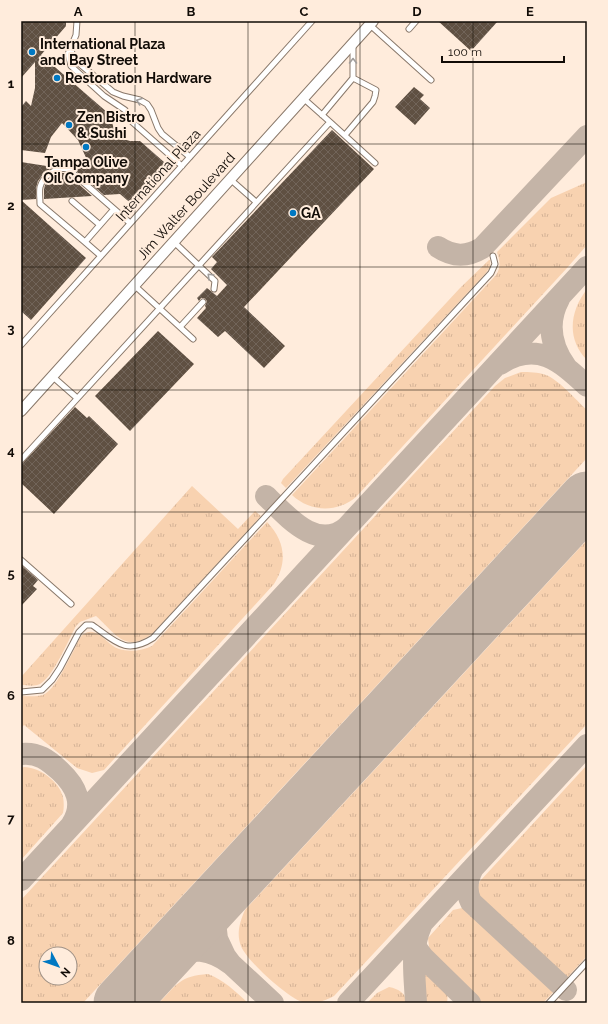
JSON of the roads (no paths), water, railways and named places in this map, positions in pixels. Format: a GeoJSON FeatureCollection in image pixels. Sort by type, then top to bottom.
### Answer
{"type":"FeatureCollection","features":[{"type":"Feature","properties":{"kind":"street","name":"Jim Walter Boulevard"},"geometry":{"type":"LineString","coordinates":[[21,410],[371,23]]}},
{"type":"Feature","properties":{"kind":"lane"},"geometry":{"type":"LineString","coordinates":[[78,21],[76,35],[68,54],[71,66],[104,96],[125,110],[131,121],[182,166]]}},
{"type":"Feature","properties":{"kind":"lane","name":"International Plaza"},"geometry":{"type":"LineString","coordinates":[[21,345],[312,21]]}},
{"type":"Feature","properties":{"kind":"lane"},"geometry":{"type":"LineString","coordinates":[[409,29],[416,21]]}},
{"type":"Feature","properties":{"kind":"lane"},"geometry":{"type":"LineString","coordinates":[[371,23],[431,80]]}},
{"type":"Feature","properties":{"kind":"lane"},"geometry":{"type":"LineString","coordinates":[[322,115],[353,78],[353,43]]}},
{"type":"Feature","properties":{"kind":"lane"},"geometry":{"type":"LineString","coordinates":[[70,48],[74,59],[114,92],[140,100],[147,104],[162,134],[190,158]]}},
{"type":"Feature","properties":{"kind":"lane"},"geometry":{"type":"LineString","coordinates":[[345,136],[373,102],[376,90],[353,78]]}},
{"type":"Feature","properties":{"kind":"lane"},"geometry":{"type":"LineString","coordinates":[[303,98],[375,163]]}},
{"type":"Feature","properties":{"kind":"lane"},"geometry":{"type":"LineString","coordinates":[[21,460],[330,122]]}},
{"type":"Feature","properties":{"kind":"lane"},"geometry":{"type":"LineString","coordinates":[[101,256],[40,204],[40,188],[43,180],[55,171],[60,169],[68,169],[130,223]]}},
{"type":"Feature","properties":{"kind":"lane"},"geometry":{"type":"LineString","coordinates":[[230,179],[256,202]]}},
{"type":"Feature","properties":{"kind":"lane"},"geometry":{"type":"LineString","coordinates":[[72,201],[100,225]]}},
{"type":"Feature","properties":{"kind":"lane"},"geometry":{"type":"LineString","coordinates":[[85,242],[114,209]]}},
{"type":"Feature","properties":{"kind":"lane"},"geometry":{"type":"LineString","coordinates":[[173,241],[215,282],[214,289]]}},
{"type":"Feature","properties":{"kind":"lane"},"geometry":{"type":"LineString","coordinates":[[21,692],[42,690],[52,680],[79,632],[86,625],[92,625],[118,644],[133,647],[144,644],[153,638],[491,273],[495,264],[493,256]]}},
{"type":"Feature","properties":{"kind":"lane"},"geometry":{"type":"LineString","coordinates":[[134,285],[193,339]]}},
{"type":"Feature","properties":{"kind":"lane"},"geometry":{"type":"LineString","coordinates":[[180,327],[203,302]]}},
{"type":"Feature","properties":{"kind":"lane"},"geometry":{"type":"LineString","coordinates":[[52,376],[77,398]]}},
{"type":"Feature","properties":{"kind":"lane"},"geometry":{"type":"LineString","coordinates":[[21,560],[71,604]]}},
{"type":"Feature","properties":{"kind":"lane"},"geometry":{"type":"LineString","coordinates":[[549,1003],[587,962]]}},
{"type":"Feature","properties":{"kind":"place","name":"International Plaza and Bay Street"},"geometry":{"type":"Point","coordinates":[32,52]}},
{"type":"Feature","properties":{"kind":"place","name":"Restoration Hardware"},"geometry":{"type":"Point","coordinates":[57,78]}},
{"type":"Feature","properties":{"kind":"place","name":"Zen Bistro & Sushi"},"geometry":{"type":"Point","coordinates":[69,125]}},
{"type":"Feature","properties":{"kind":"place","name":"Tampa Olive Oil Company"},"geometry":{"type":"Point","coordinates":[86,147]}},
{"type":"Feature","properties":{"kind":"place","name":"GA"},"geometry":{"type":"Point","coordinates":[293,213]}}]}
